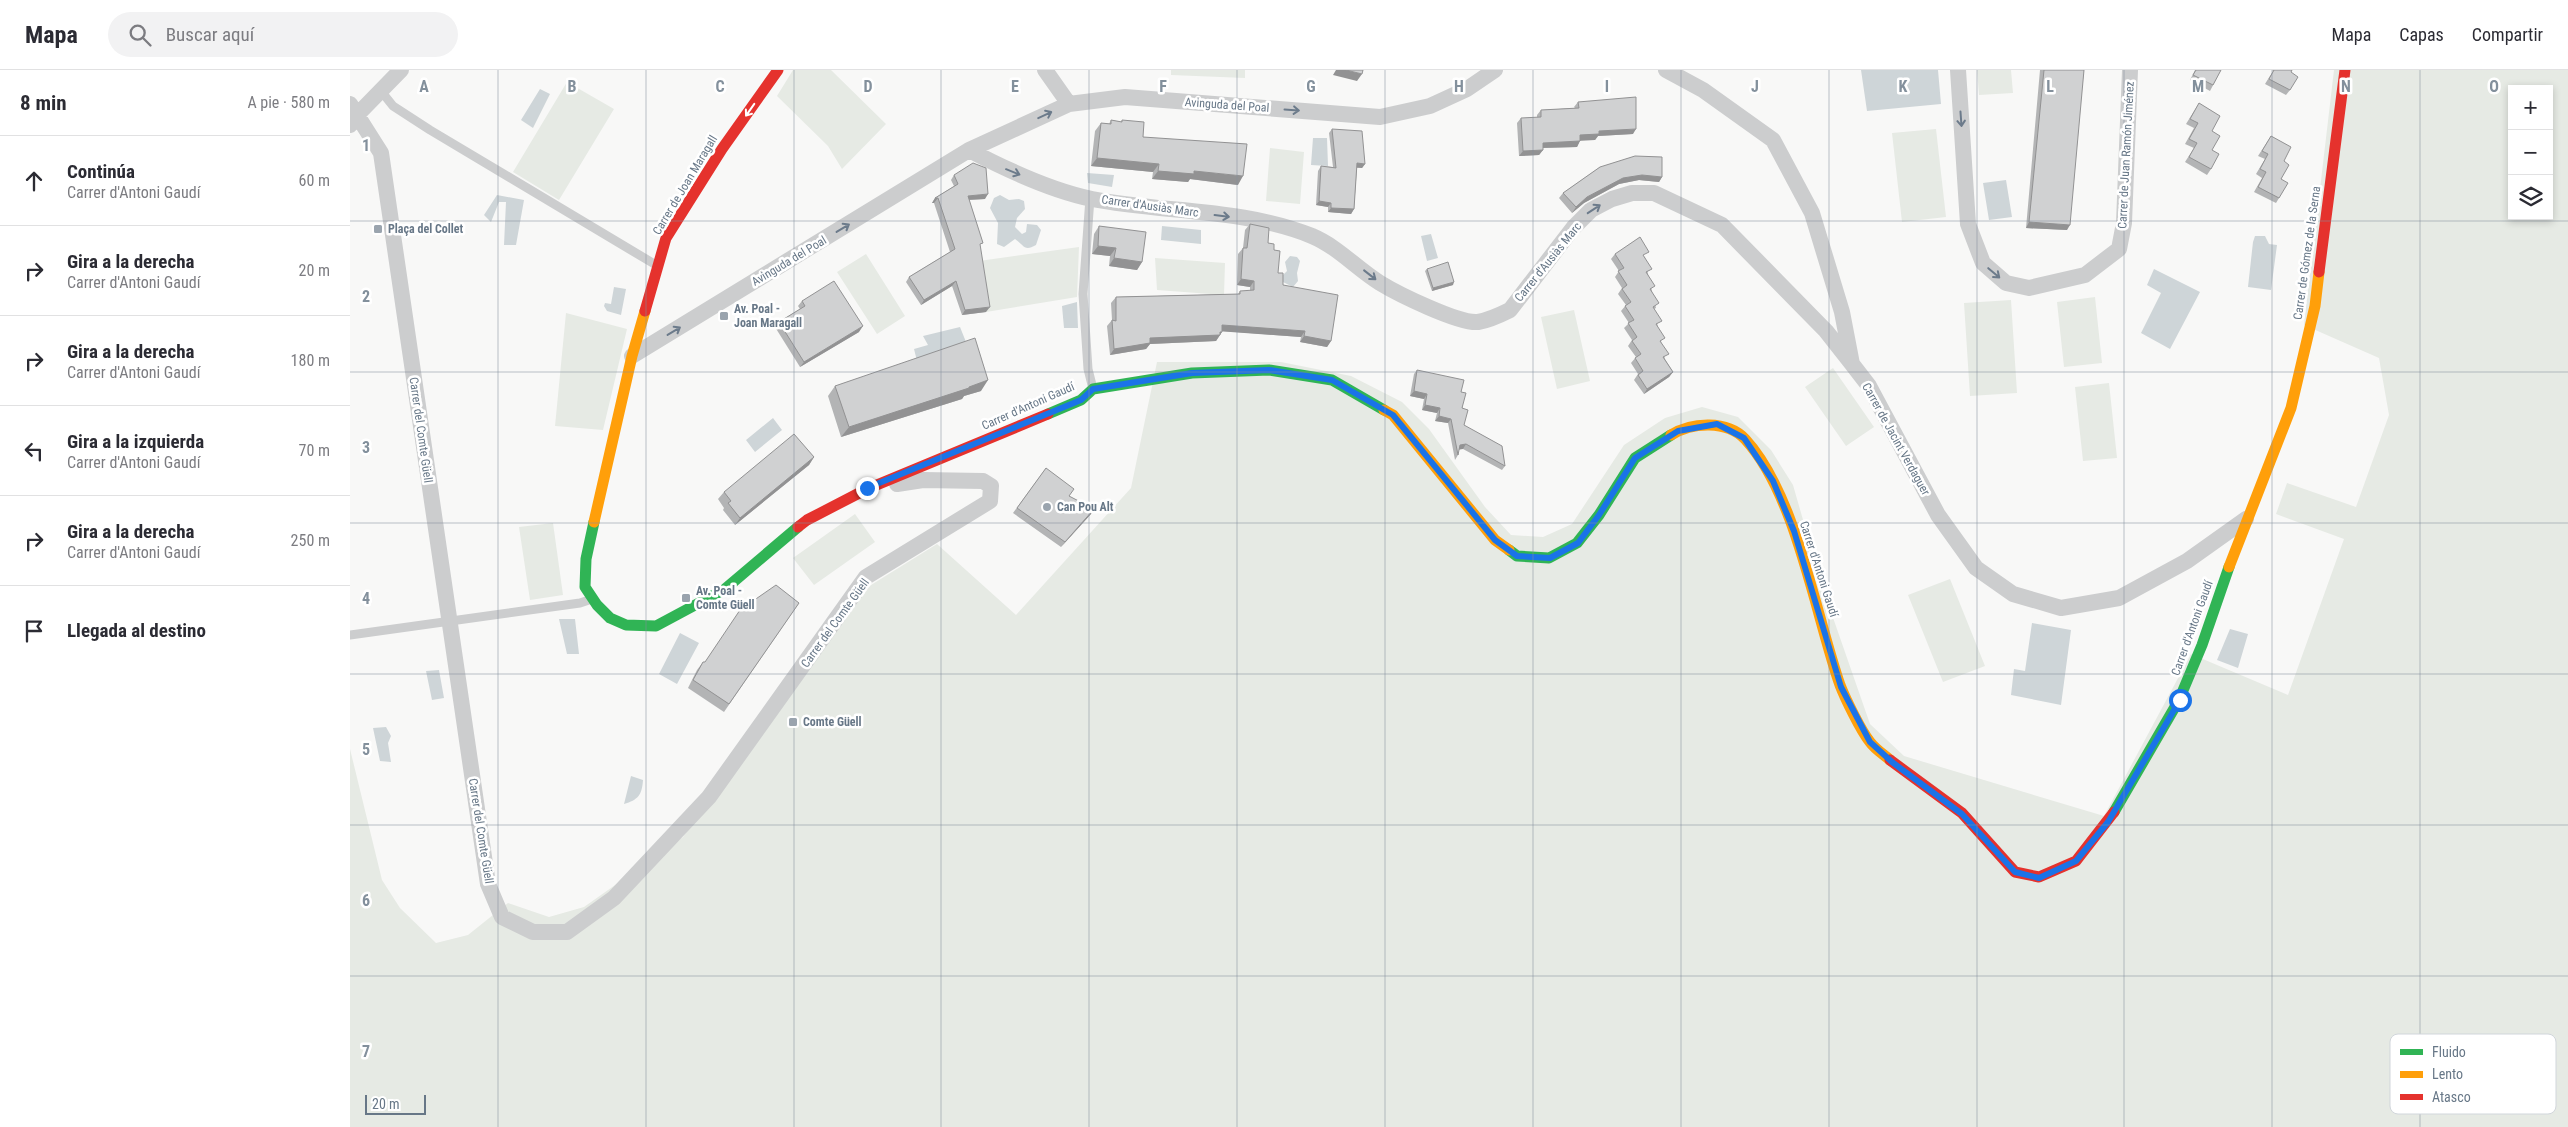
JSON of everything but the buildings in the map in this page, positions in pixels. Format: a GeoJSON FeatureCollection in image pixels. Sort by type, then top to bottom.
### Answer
{"type":"FeatureCollection","features":[{"type":"Feature","properties":{"kind":"street"},"geometry":{"type":"LineString","coordinates":[[352,114],[381,91],[401,70]]}},
{"type":"Feature","properties":{"kind":"street","name":"Carrer de Joan Maragall"},"geometry":{"type":"LineString","coordinates":[[632,356],[666,238],[722,150],[778,70]]}},
{"type":"Feature","properties":{"kind":"street"},"geometry":{"type":"LineString","coordinates":[[1045,70],[1069,104]]}},
{"type":"Feature","properties":{"kind":"street","name":"Avinguda del Poal"},"geometry":{"type":"LineString","coordinates":[[632,356],[970,150],[1069,104],[1125,97],[1380,117],[1430,106],[1467,89],[1495,70]]}},
{"type":"Feature","properties":{"kind":"street","name":"Carrer de Jacint Verdaguer"},"geometry":{"type":"LineString","coordinates":[[1666,70],[1703,90],[1773,140],[1812,213],[1842,312],[1852,364],[1868,386],[1944,523],[1976,568],[2013,594],[2061,608],[2119,598],[2187,560],[2246,520]]}},
{"type":"Feature","properties":{"kind":"street","name":"Carrer de Juan Ramón Jiménez"},"geometry":{"type":"LineString","coordinates":[[1958,70],[1968,224],[1983,263],[2006,282],[2029,288],[2085,276],[2120,248],[2124,223],[2130,70]]}},
{"type":"Feature","properties":{"kind":"street","name":"Carrer de Gómez de la Serna"},"geometry":{"type":"LineString","coordinates":[[2246,520],[2291,408],[2316,306],[2345,70]]}},
{"type":"Feature","properties":{"kind":"street","name":"Carrer del Comte Güell"},"geometry":{"type":"LineString","coordinates":[[352,114],[381,153],[488,884],[502,917],[533,932],[567,932],[614,898],[709,797],[866,577],[990,501],[991,486],[983,481],[923,480],[867,488]]}},
{"type":"Feature","properties":{"kind":"street","name":"Carrer d'Ausiàs Marc"},"geometry":{"type":"LineString","coordinates":[[970,150],[1010,171],[1090,198],[1266,222],[1304,233],[1328,243],[1380,283],[1432,309],[1476,322],[1496,317],[1510,310],[1573,228],[1591,210],[1612,198],[1632,193],[1654,193],[1722,226],[1826,331],[1852,364]]}},
{"type":"Feature","properties":{"kind":"street"},"geometry":{"type":"LineString","coordinates":[[632,356],[586,559],[585,587],[610,618],[626,625],[656,626],[725,589],[808,520],[867,488]]}},
{"type":"Feature","properties":{"kind":"street","name":"Carrer d'Antoni Gaudí"},"geometry":{"type":"LineString","coordinates":[[867,488],[1081,400],[1093,389],[1192,373],[1269,370],[1332,380],[1393,415],[1495,540],[1517,556],[1550,558],[1578,543],[1599,515],[1635,458],[1678,431],[1717,424],[1744,438],[1773,481],[1794,531],[1841,687],[1870,742],[1892,762],[1962,814],[2015,872],[2039,878],[2076,861],[2108,822],[2180,700],[2202,645],[2246,520]]}},
{"type":"Feature","properties":{"kind":"lane"},"geometry":{"type":"LineString","coordinates":[[381,91],[393,106],[430,130],[658,266]]}},
{"type":"Feature","properties":{"kind":"lane"},"geometry":{"type":"LineString","coordinates":[[1090,198],[1083,294],[1088,369],[1093,389]]}},
{"type":"Feature","properties":{"kind":"lane"},"geometry":{"type":"LineString","coordinates":[[350,635],[580,603],[593,599]]}},
{"type":"Feature","properties":{"kind":"shaded area"},"geometry":{"type":"Polygon","coordinates":[[[793,70],[831,70],[886,124],[842,169],[828,146],[777,96],[793,70]]]}},
{"type":"Feature","properties":{"kind":"shaded area"},"geometry":{"type":"Polygon","coordinates":[[[1171,70],[1245,70],[1245,78],[1171,75],[1171,70]]]}},
{"type":"Feature","properties":{"kind":"shaded area"},"geometry":{"type":"Polygon","coordinates":[[[1861,70],[1938,70],[1941,104],[1867,111],[1861,70]]]}},
{"type":"Feature","properties":{"kind":"shaded area"},"geometry":{"type":"Polygon","coordinates":[[[1977,70],[2011,70],[2013,93],[1979,95],[1977,70]]]}},
{"type":"Feature","properties":{"kind":"shaded area"},"geometry":{"type":"Polygon","coordinates":[[[2334,70],[2568,70],[2568,1127],[350,1127],[350,749],[382,880],[400,908],[436,943],[468,935],[508,903],[549,917],[584,907],[683,837],[863,590],[937,544],[1016,615],[1131,488],[1157,362],[1281,362],[1351,376],[1402,402],[1429,429],[1485,507],[1511,535],[1543,537],[1572,524],[1624,445],[1665,418],[1702,407],[1738,417],[1771,450],[1793,485],[1822,586],[1870,724],[1904,756],[2104,816],[2191,654],[2288,695],[2344,539],[2276,514],[2287,483],[2356,507],[2389,415],[2379,358],[2304,325],[2334,70]]]}},
{"type":"Feature","properties":{"kind":"shaded area"},"geometry":{"type":"Polygon","coordinates":[[[567,82],[614,109],[559,200],[513,172],[567,82]]]}},
{"type":"Feature","properties":{"kind":"shaded area"},"geometry":{"type":"Polygon","coordinates":[[[540,89],[550,94],[533,128],[521,120],[540,89]]]}},
{"type":"Feature","properties":{"kind":"shaded area"},"geometry":{"type":"Polygon","coordinates":[[[1936,129],[1946,217],[1902,222],[1892,133],[1936,129]]]}},
{"type":"Feature","properties":{"kind":"shaded area"},"geometry":{"type":"Polygon","coordinates":[[[1313,138],[1327,138],[1328,166],[1311,165],[1313,138]]]}},
{"type":"Feature","properties":{"kind":"shaded area"},"geometry":{"type":"Polygon","coordinates":[[[1270,148],[1304,152],[1300,204],[1266,201],[1270,148]]]}},
{"type":"Feature","properties":{"kind":"shaded area"},"geometry":{"type":"Polygon","coordinates":[[[1087,173],[1114,175],[1112,187],[1088,183],[1087,173]]]}},
{"type":"Feature","properties":{"kind":"shaded area"},"geometry":{"type":"Polygon","coordinates":[[[2006,180],[2012,217],[1989,220],[1983,183],[2006,180]]]}},
{"type":"Feature","properties":{"kind":"shaded area"},"geometry":{"type":"Polygon","coordinates":[[[497,195],[524,200],[516,245],[504,245],[506,202],[499,202],[491,222],[484,215],[497,195]]]}},
{"type":"Feature","properties":{"kind":"shaded area"},"geometry":{"type":"Polygon","coordinates":[[[1000,195],[1009,200],[1019,199],[1024,201],[1025,209],[1017,218],[1015,227],[1022,234],[1026,232],[1027,224],[1037,225],[1041,230],[1036,245],[1026,248],[1015,239],[1004,247],[997,244],[998,223],[990,208],[994,198],[1000,195]]]}},
{"type":"Feature","properties":{"kind":"shaded area"},"geometry":{"type":"Polygon","coordinates":[[[1162,226],[1201,230],[1201,244],[1161,240],[1162,226]]]}},
{"type":"Feature","properties":{"kind":"shaded area"},"geometry":{"type":"Polygon","coordinates":[[[1431,234],[1438,258],[1427,261],[1421,236],[1431,234]]]}},
{"type":"Feature","properties":{"kind":"shaded area"},"geometry":{"type":"Polygon","coordinates":[[[2255,236],[2265,236],[2269,244],[2277,245],[2271,290],[2248,287],[2255,236]]]}},
{"type":"Feature","properties":{"kind":"shaded area"},"geometry":{"type":"Polygon","coordinates":[[[1079,247],[1077,297],[986,312],[979,261],[1079,247]]]}},
{"type":"Feature","properties":{"kind":"shaded area"},"geometry":{"type":"Polygon","coordinates":[[[866,254],[905,316],[877,334],[837,272],[866,254]]]}},
{"type":"Feature","properties":{"kind":"shaded area"},"geometry":{"type":"Polygon","coordinates":[[[1290,256],[1297,257],[1300,261],[1297,273],[1298,281],[1293,287],[1283,282],[1283,275],[1287,271],[1285,262],[1290,256]]]}},
{"type":"Feature","properties":{"kind":"shaded area"},"geometry":{"type":"Polygon","coordinates":[[[1155,258],[1225,263],[1224,295],[1157,290],[1155,258]]]}},
{"type":"Feature","properties":{"kind":"shaded area"},"geometry":{"type":"Polygon","coordinates":[[[2154,269],[2200,292],[2170,349],[2141,333],[2161,293],[2147,285],[2154,269]]]}},
{"type":"Feature","properties":{"kind":"shaded area"},"geometry":{"type":"Polygon","coordinates":[[[614,287],[626,289],[621,315],[607,311],[604,306],[605,303],[611,304],[614,287]]]}},
{"type":"Feature","properties":{"kind":"shaded area"},"geometry":{"type":"Polygon","coordinates":[[[2095,297],[2102,363],[2064,367],[2057,302],[2095,297]]]}},
{"type":"Feature","properties":{"kind":"shaded area"},"geometry":{"type":"Polygon","coordinates":[[[2011,300],[2017,393],[1970,396],[1964,303],[2011,300]]]}},
{"type":"Feature","properties":{"kind":"shaded area"},"geometry":{"type":"Polygon","coordinates":[[[1077,302],[1078,328],[1064,328],[1062,306],[1077,302]]]}},
{"type":"Feature","properties":{"kind":"shaded area"},"geometry":{"type":"Polygon","coordinates":[[[1574,310],[1590,381],[1557,389],[1541,317],[1574,310]]]}},
{"type":"Feature","properties":{"kind":"shaded area"},"geometry":{"type":"Polygon","coordinates":[[[566,313],[627,329],[603,430],[555,426],[566,313]]]}},
{"type":"Feature","properties":{"kind":"shaded area"},"geometry":{"type":"Polygon","coordinates":[[[960,327],[966,342],[917,361],[914,349],[928,345],[923,336],[960,327]]]}},
{"type":"Feature","properties":{"kind":"shaded area"},"geometry":{"type":"Polygon","coordinates":[[[1833,368],[1874,427],[1846,446],[1805,387],[1833,368]]]}},
{"type":"Feature","properties":{"kind":"shaded area"},"geometry":{"type":"Polygon","coordinates":[[[2109,383],[2117,458],[2083,461],[2075,387],[2109,383]]]}},
{"type":"Feature","properties":{"kind":"shaded area"},"geometry":{"type":"Polygon","coordinates":[[[773,418],[782,430],[755,452],[746,440],[773,418]]]}},
{"type":"Feature","properties":{"kind":"shaded area"},"geometry":{"type":"Polygon","coordinates":[[[855,514],[875,542],[814,585],[793,558],[855,514]]]}},
{"type":"Feature","properties":{"kind":"shaded area"},"geometry":{"type":"Polygon","coordinates":[[[553,523],[563,595],[530,600],[519,527],[553,523]]]}},
{"type":"Feature","properties":{"kind":"shaded area"},"geometry":{"type":"Polygon","coordinates":[[[1950,579],[1985,666],[1943,682],[1908,595],[1950,579]]]}},
{"type":"Feature","properties":{"kind":"shaded area"},"geometry":{"type":"Polygon","coordinates":[[[559,619],[575,619],[579,654],[567,654],[559,619]]]}},
{"type":"Feature","properties":{"kind":"shaded area"},"geometry":{"type":"Polygon","coordinates":[[[2032,623],[2071,630],[2061,705],[2011,695],[2014,669],[2025,671],[2032,623]]]}},
{"type":"Feature","properties":{"kind":"shaded area"},"geometry":{"type":"Polygon","coordinates":[[[2230,629],[2248,634],[2238,668],[2217,660],[2230,629]]]}},
{"type":"Feature","properties":{"kind":"shaded area"},"geometry":{"type":"Polygon","coordinates":[[[680,633],[699,643],[677,684],[659,674],[680,633]]]}},
{"type":"Feature","properties":{"kind":"shaded area"},"geometry":{"type":"Polygon","coordinates":[[[439,670],[444,698],[432,700],[426,671],[439,670]]]}},
{"type":"Feature","properties":{"kind":"shaded area"},"geometry":{"type":"Polygon","coordinates":[[[386,727],[391,736],[388,743],[391,762],[380,761],[373,728],[386,727]]]}},
{"type":"Feature","properties":{"kind":"shaded area"},"geometry":{"type":"Polygon","coordinates":[[[631,776],[643,780],[642,790],[636,799],[624,804],[631,776]]]}},
{"type":"Feature","properties":{"kind":"traffic: fast"},"geometry":{"type":"LineString","coordinates":[[1048,414],[1081,400],[1093,389],[1192,373],[1269,370],[1332,380],[1384,410]]}},
{"type":"Feature","properties":{"kind":"traffic: fast"},"geometry":{"type":"LineString","coordinates":[[1509,550],[1517,556],[1549,558],[1577,543],[1599,515],[1635,458],[1671,435]]}},
{"type":"Feature","properties":{"kind":"traffic: fast"},"geometry":{"type":"LineString","coordinates":[[594,522],[586,559],[585,587],[597,605],[610,618],[626,625],[656,626],[725,589],[798,527]]}},
{"type":"Feature","properties":{"kind":"traffic: fast"},"geometry":{"type":"LineString","coordinates":[[2114,812],[2179,700],[2202,645],[2229,567]]}},
{"type":"Feature","properties":{"kind":"traffic: slow"},"geometry":{"type":"LineString","coordinates":[[2229,567],[2291,408],[2315,306],[2319,272]]}},
{"type":"Feature","properties":{"kind":"traffic: slow"},"geometry":{"type":"LineString","coordinates":[[594,522],[632,356],[645,311]]}},
{"type":"Feature","properties":{"kind":"traffic: slow"},"geometry":{"type":"LineString","coordinates":[[1384,410],[1393,415],[1495,540],[1509,550]]}},
{"type":"Feature","properties":{"kind":"traffic: slow"},"geometry":{"type":"LineString","coordinates":[[1671,435],[1689,427],[1719,426],[1738,433],[1763,462],[1791,522],[1842,691],[1866,737],[1874,747],[1890,760]]}},
{"type":"Feature","properties":{"kind":"traffic: jam"},"geometry":{"type":"LineString","coordinates":[[645,311],[666,238],[722,149],[778,70]]}},
{"type":"Feature","properties":{"kind":"traffic: jam"},"geometry":{"type":"LineString","coordinates":[[2319,272],[2345,70]]}},
{"type":"Feature","properties":{"kind":"traffic: jam"},"geometry":{"type":"LineString","coordinates":[[798,527],[807,520],[867,489],[1048,414]]}},
{"type":"Feature","properties":{"kind":"traffic: jam"},"geometry":{"type":"LineString","coordinates":[[1890,760],[1962,813],[2015,872],[2039,877],[2076,861],[2114,812]]}},
{"type":"Feature","properties":{"kind":"place","name":"Plaça del Collet"},"geometry":{"type":"Point","coordinates":[378,229]}},
{"type":"Feature","properties":{"kind":"place","name":"Av. Poal - Joan Maragall"},"geometry":{"type":"Point","coordinates":[724,316]}},
{"type":"Feature","properties":{"kind":"place","name":"Can Pou Alt"},"geometry":{"type":"Point","coordinates":[1047,507]}},
{"type":"Feature","properties":{"kind":"place","name":"Av. Poal - Comte Güell"},"geometry":{"type":"Point","coordinates":[686,598]}},
{"type":"Feature","properties":{"kind":"place","name":"Comte Güell"},"geometry":{"type":"Point","coordinates":[793,722]}},
{"type":"Feature","properties":{"kind":"route"},"geometry":{"type":"LineString","coordinates":[[867,488],[1081,400],[1093,389],[1192,373],[1269,370],[1332,380],[1393,415],[1464,499],[1495,540],[1517,556],[1550,558],[1578,543],[1599,515],[1635,458],[1678,431],[1717,424],[1744,438],[1773,481],[1794,531],[1841,687],[1870,742],[1892,762],[1962,814],[2015,872],[2039,878],[2076,861],[2108,822],[2180,700]]}}]}
